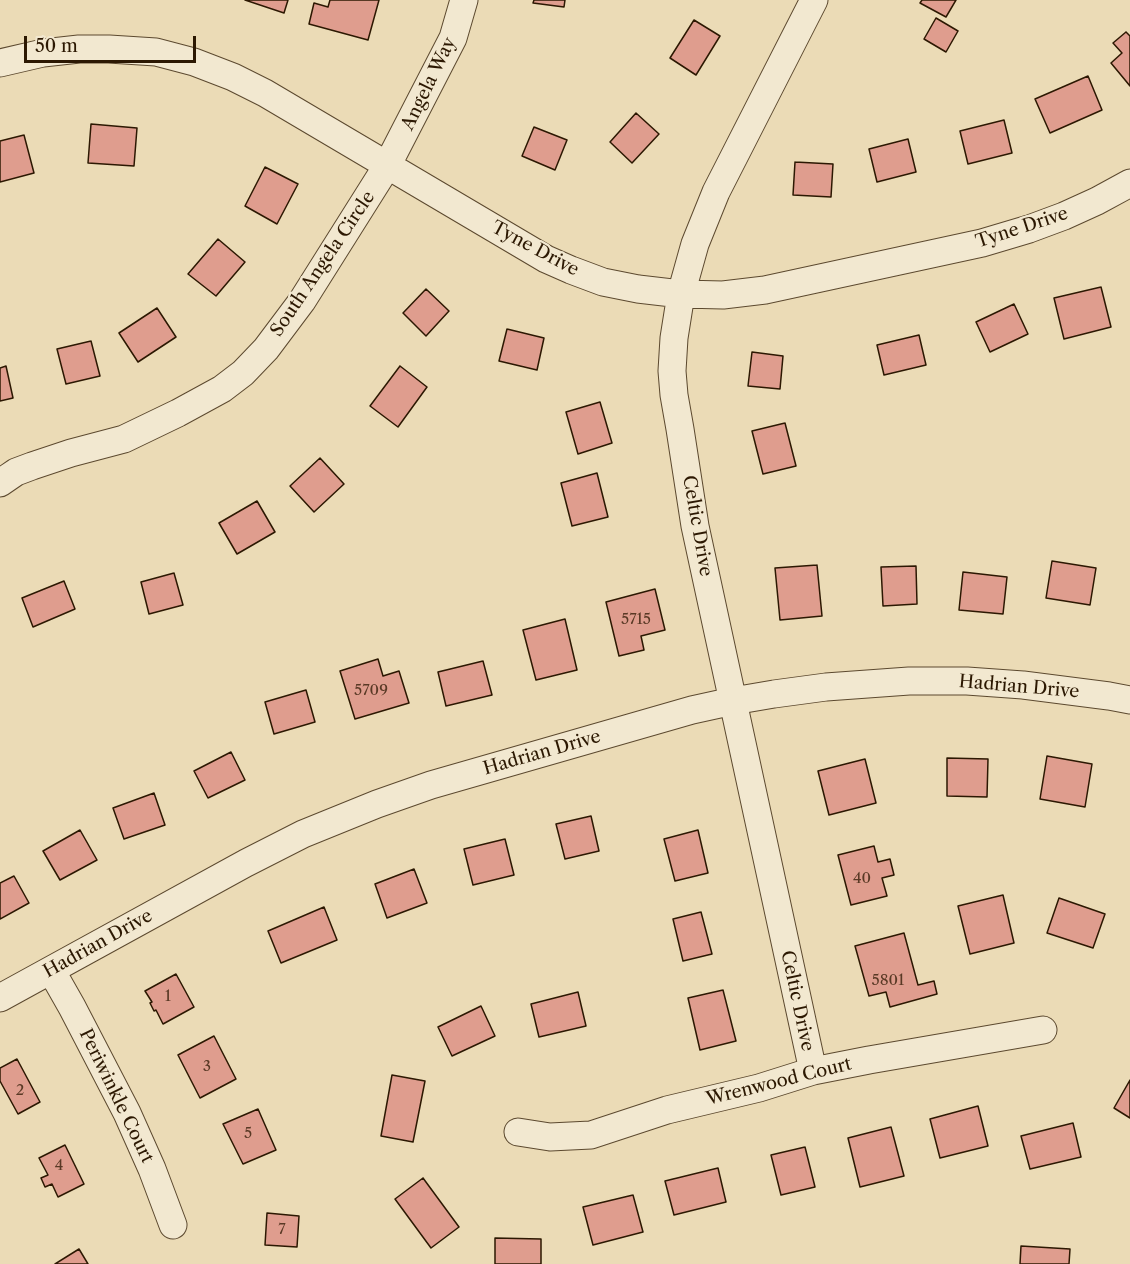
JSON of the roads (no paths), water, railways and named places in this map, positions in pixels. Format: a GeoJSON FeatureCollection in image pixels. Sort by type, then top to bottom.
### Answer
{"type":"FeatureCollection","features":[{"type":"Feature","properties":{"kind":"street","name":"Angela Way"},"geometry":{"type":"LineString","coordinates":[[387,166],[453,38],[464,0]]}},
{"type":"Feature","properties":{"kind":"street","name":"Celtic Drive"},"geometry":{"type":"LineString","coordinates":[[813,1071],[695,526],[672,371],[674,338],[681,294],[695,244],[716,192],[814,0]]}},
{"type":"Feature","properties":{"kind":"street","name":"Tyne Drive"},"geometry":{"type":"LineString","coordinates":[[0,63],[43,53],[79,49],[156,52],[194,62],[233,77],[265,93],[546,259],[603,282],[681,294],[723,295],[765,290],[982,243],[1029,230],[1064,216],[1130,183]]}},
{"type":"Feature","properties":{"kind":"street","name":"South Angela Circle"},"geometry":{"type":"LineString","coordinates":[[0,483],[16,472],[32,466],[124,439],[222,389],[243,373],[266,349],[302,301],[387,166]]}},
{"type":"Feature","properties":{"kind":"street","name":"Hadrian Drive"},"geometry":{"type":"LineString","coordinates":[[0,998],[293,838],[431,785],[692,710],[733,701],[826,687],[909,681],[967,681],[1056,689],[1130,700]]}},
{"type":"Feature","properties":{"kind":"street","name":"Periwinkle Court"},"geometry":{"type":"LineString","coordinates":[[51,970],[127,1113],[152,1169],[173,1225]]}},
{"type":"Feature","properties":{"kind":"street","name":"Wrenwood Court"},"geometry":{"type":"LineString","coordinates":[[518,1132],[550,1137],[591,1135],[667,1110],[759,1088],[813,1071],[1043,1030]]}}]}
